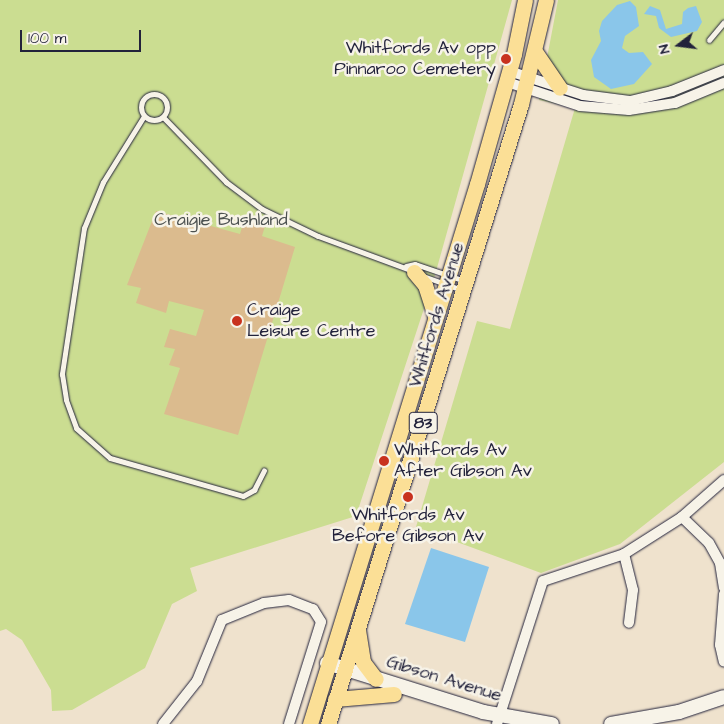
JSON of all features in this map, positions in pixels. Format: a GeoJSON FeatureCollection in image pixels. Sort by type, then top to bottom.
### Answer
{"type":"FeatureCollection","features":[{"type":"Feature","properties":{"kind":"main road","name":"Whitfords Avenue"},"geometry":{"type":"LineString","coordinates":[[310,724],[508,76],[525,0]]}},
{"type":"Feature","properties":{"kind":"main road","name":"Whitfords Avenue"},"geometry":{"type":"LineString","coordinates":[[328,724],[536,53],[546,0]]}},
{"type":"Feature","properties":{"kind":"main road"},"geometry":{"type":"LineString","coordinates":[[536,53],[560,88]]}},
{"type":"Feature","properties":{"kind":"main road"},"geometry":{"type":"LineString","coordinates":[[410,269],[425,285],[435,316]]}},
{"type":"Feature","properties":{"kind":"main road"},"geometry":{"type":"LineString","coordinates":[[357,626],[363,662],[376,679]]}},
{"type":"Feature","properties":{"kind":"main road","name":"Gibson Avenue"},"geometry":{"type":"LineString","coordinates":[[326,667],[376,679],[498,721]]}},
{"type":"Feature","properties":{"kind":"main road","name":"Gibson Avenue"},"geometry":{"type":"LineString","coordinates":[[343,672],[394,694],[498,721],[552,724]]}},
{"type":"Feature","properties":{"kind":"main road"},"geometry":{"type":"LineString","coordinates":[[335,699],[394,694]]}},
{"type":"Feature","properties":{"kind":"main road"},"geometry":{"type":"LineString","coordinates":[[612,724],[679,712],[724,697]]}},
{"type":"Feature","properties":{"kind":"main road"},"geometry":{"type":"LineString","coordinates":[[662,724],[724,706]]}},
{"type":"Feature","properties":{"kind":"street"},"geometry":{"type":"LineString","coordinates":[[527,82],[560,88],[604,100],[630,101],[672,91],[724,70]]}},
{"type":"Feature","properties":{"kind":"street"},"geometry":{"type":"LineString","coordinates":[[508,76],[527,82],[580,106],[629,110],[675,103],[724,83]]}},
{"type":"Feature","properties":{"kind":"street"},"geometry":{"type":"LineString","coordinates":[[498,721],[543,582],[624,554],[682,517],[724,480]]}},
{"type":"Feature","properties":{"kind":"street"},"geometry":{"type":"LineString","coordinates":[[682,517],[710,543],[720,563],[724,588]]}},
{"type":"Feature","properties":{"kind":"street"},"geometry":{"type":"LineString","coordinates":[[624,554],[633,590],[629,624]]}},
{"type":"Feature","properties":{"kind":"street"},"geometry":{"type":"LineString","coordinates":[[724,594],[720,645],[724,662]]}},
{"type":"Feature","properties":{"kind":"street"},"geometry":{"type":"LineString","coordinates":[[163,724],[196,681],[217,625],[229,615],[264,603],[289,600],[313,609],[321,622],[289,724]]}},
{"type":"Feature","properties":{"kind":"lane"},"geometry":{"type":"LineString","coordinates":[[710,40],[724,22]]}},
{"type":"Feature","properties":{"kind":"lane"},"geometry":{"type":"LineString","coordinates":[[163,117],[166,101],[152,94],[143,100],[144,116],[103,182],[84,228],[62,374],[66,400],[76,428],[110,458],[243,496],[254,490],[264,470]]}},
{"type":"Feature","properties":{"kind":"lane"},"geometry":{"type":"LineString","coordinates":[[144,116],[154,121],[163,117]]}},
{"type":"Feature","properties":{"kind":"lane"},"geometry":{"type":"LineString","coordinates":[[163,117],[226,182],[262,209],[318,236],[410,269],[465,286]]}},
{"type":"Feature","properties":{"kind":"lane"},"geometry":{"type":"LineString","coordinates":[[410,269],[415,264],[465,286]]}},
{"type":"Feature","properties":{"kind":"green space","name":"Craigie Bushland"},"geometry":{"type":"Polygon","coordinates":[[[0,0],[512,0],[435,275],[356,516],[190,568],[197,591],[172,604],[145,668],[72,710],[52,711],[51,690],[22,640],[6,629],[0,631],[0,0]]]}},
{"type":"Feature","properties":{"kind":"green space"},"geometry":{"type":"Polygon","coordinates":[[[558,0],[724,0],[724,462],[620,544],[541,573],[416,527],[477,321],[510,329],[575,108],[539,100],[558,0]]]}},
{"type":"Feature","properties":{"kind":"water"},"geometry":{"type":"Polygon","coordinates":[[[630,1],[636,7],[639,26],[625,36],[622,48],[629,53],[643,52],[652,64],[634,84],[611,89],[594,77],[591,60],[601,41],[599,31],[602,21],[617,5],[630,1]]]}},
{"type":"Feature","properties":{"kind":"water"},"geometry":{"type":"Polygon","coordinates":[[[650,6],[660,10],[666,29],[682,24],[683,12],[688,8],[696,6],[702,22],[697,31],[671,37],[659,28],[656,16],[644,14],[650,6]]]}},
{"type":"Feature","properties":{"kind":"water"},"geometry":{"type":"Polygon","coordinates":[[[431,548],[489,567],[465,642],[405,624],[431,548]]]}},
{"type":"Feature","properties":{"kind":"building","name":"Craige Leisure Centre"},"geometry":{"type":"Polygon","coordinates":[[[156,211],[240,234],[245,217],[266,223],[262,236],[295,247],[238,435],[164,414],[180,368],[169,365],[175,349],[164,347],[170,329],[196,336],[204,310],[169,301],[166,313],[136,303],[141,288],[127,285],[156,211]]]}},
{"type":"Feature","properties":{"kind":"place","name":"Whitfords Av opp Pinnaroo Cemetery"},"geometry":{"type":"Point","coordinates":[506,59]}},
{"type":"Feature","properties":{"kind":"place","name":"Craige Leisure Centre"},"geometry":{"type":"Point","coordinates":[237,321]}},
{"type":"Feature","properties":{"kind":"place","name":"Whitfords Av After Gibson Av"},"geometry":{"type":"Point","coordinates":[384,461]}},
{"type":"Feature","properties":{"kind":"place","name":"Whitfords Av Before Gibson Av"},"geometry":{"type":"Point","coordinates":[408,497]}}]}
